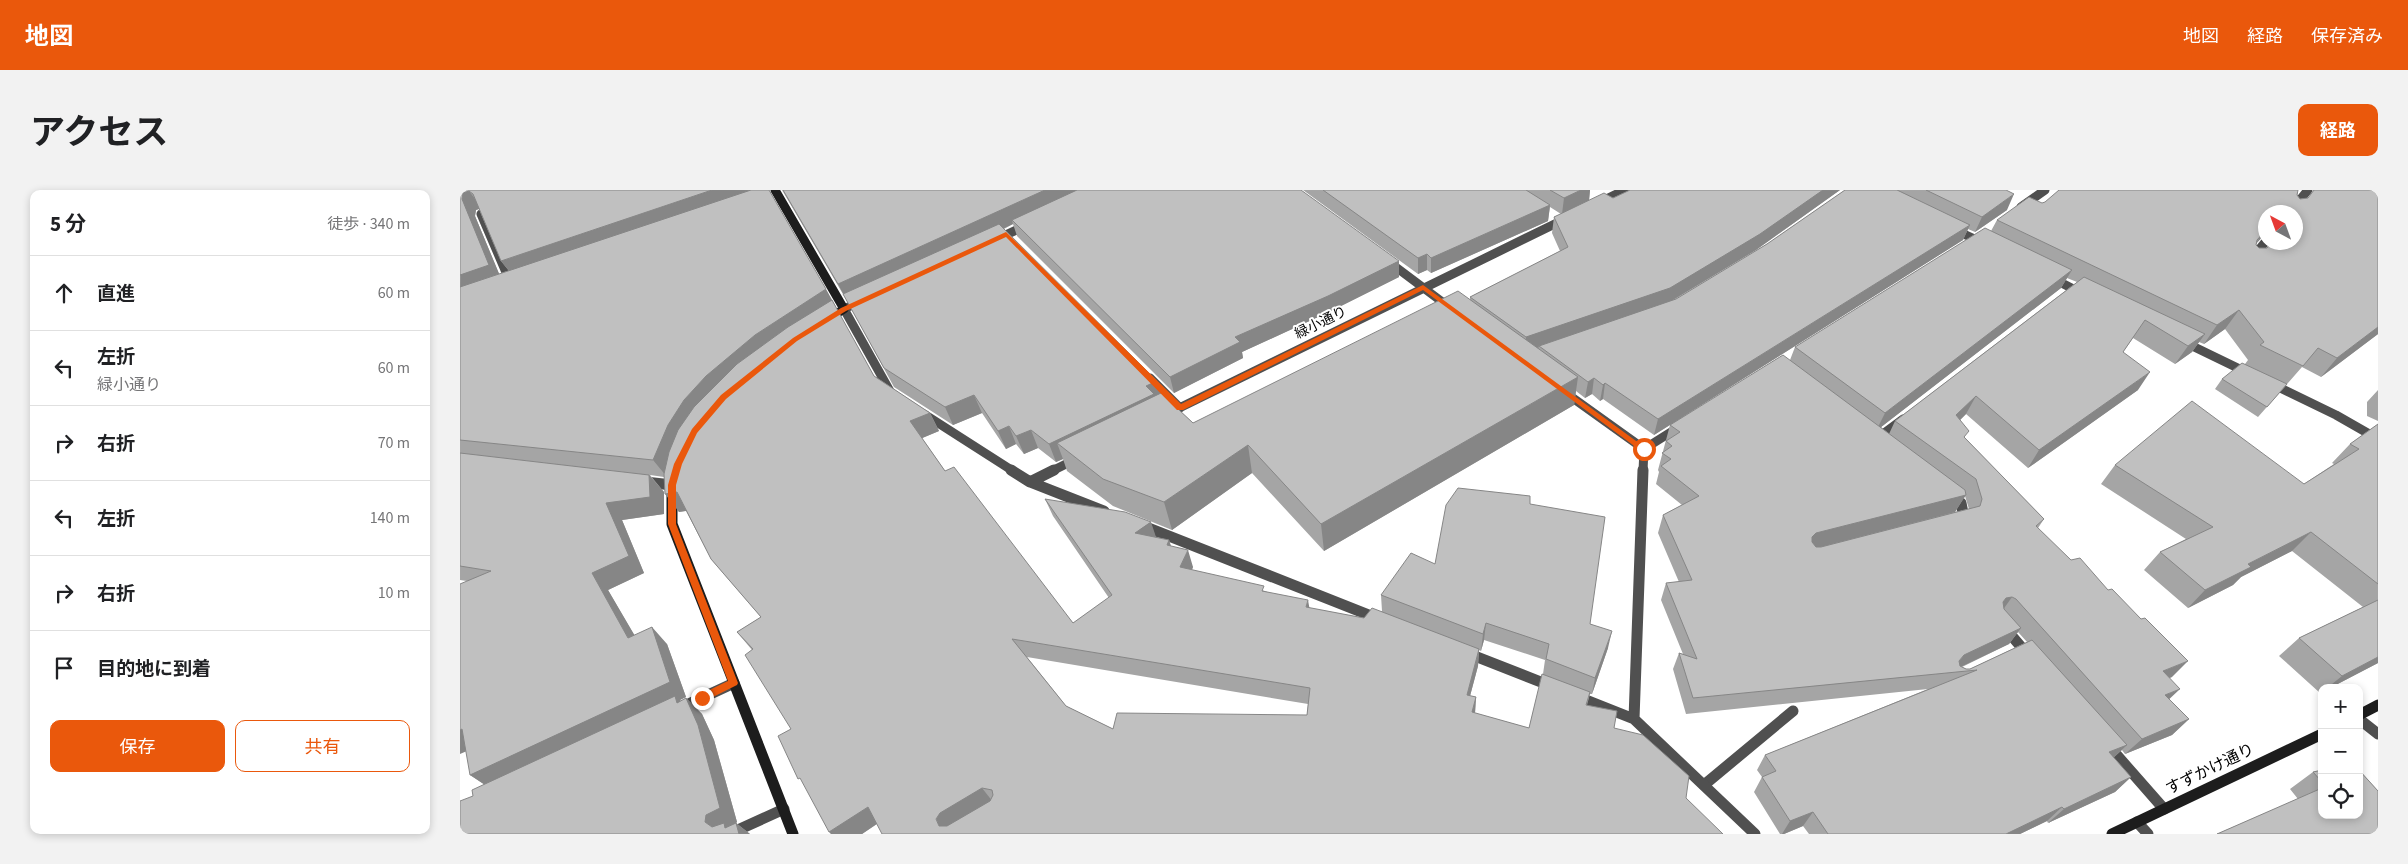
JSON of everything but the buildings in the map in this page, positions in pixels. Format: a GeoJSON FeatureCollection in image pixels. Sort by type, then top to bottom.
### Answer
{"type":"FeatureCollection","features":[{"type":"Feature","properties":{"kind":"street"},"geometry":{"type":"LineString","coordinates":[[1593,206],[1625,190]]}},
{"type":"Feature","properties":{"kind":"street"},"geometry":{"type":"LineString","coordinates":[[2014,212],[2045,190]]}},
{"type":"Feature","properties":{"kind":"street"},"geometry":{"type":"LineString","coordinates":[[2296,205],[2308,190]]}},
{"type":"Feature","properties":{"kind":"street"},"geometry":{"type":"LineString","coordinates":[[773,194],[844,309],[889,392],[897,397]]}},
{"type":"Feature","properties":{"kind":"street","name":"緑小通り"},"geometry":{"type":"LineString","coordinates":[[1162,416],[1577,213]]}},
{"type":"Feature","properties":{"kind":"street"},"geometry":{"type":"LineString","coordinates":[[481,214],[511,285]]}},
{"type":"Feature","properties":{"kind":"street"},"geometry":{"type":"LineString","coordinates":[[1552,216],[1561,221]]}},
{"type":"Feature","properties":{"kind":"street"},"geometry":{"type":"LineString","coordinates":[[988,243],[1033,222]]}},
{"type":"Feature","properties":{"kind":"street"},"geometry":{"type":"LineString","coordinates":[[1941,223],[1993,248]]}},
{"type":"Feature","properties":{"kind":"street"},"geometry":{"type":"LineString","coordinates":[[1006,234],[1013,241]]}},
{"type":"Feature","properties":{"kind":"street"},"geometry":{"type":"LineString","coordinates":[[2249,262],[2259,250]]}},
{"type":"Feature","properties":{"kind":"street"},"geometry":{"type":"LineString","coordinates":[[1384,258],[1454,310]]}},
{"type":"Feature","properties":{"kind":"street"},"geometry":{"type":"LineString","coordinates":[[2046,275],[2090,297]]}},
{"type":"Feature","properties":{"kind":"street"},"geometry":{"type":"LineString","coordinates":[[503,288],[520,282]]}},
{"type":"Feature","properties":{"kind":"street"},"geometry":{"type":"LineString","coordinates":[[2064,294],[2072,288]]}},
{"type":"Feature","properties":{"kind":"street"},"geometry":{"type":"LineString","coordinates":[[819,324],[844,309],[871,297]]}},
{"type":"Feature","properties":{"kind":"street"},"geometry":{"type":"LineString","coordinates":[[2178,339],[2336,415],[2378,439]]}},
{"type":"Feature","properties":{"kind":"street"},"geometry":{"type":"LineString","coordinates":[[1145,373],[1180,408]]}},
{"type":"Feature","properties":{"kind":"street"},"geometry":{"type":"LineString","coordinates":[[1552,384],[1644,449]]}},
{"type":"Feature","properties":{"kind":"street"},"geometry":{"type":"LineString","coordinates":[[914,407],[1030,482],[1113,515]]}},
{"type":"Feature","properties":{"kind":"street"},"geometry":{"type":"LineString","coordinates":[[1876,439],[1907,415]]}},
{"type":"Feature","properties":{"kind":"street"},"geometry":{"type":"LineString","coordinates":[[1644,449],[1688,422]]}},
{"type":"Feature","properties":{"kind":"street"},"geometry":{"type":"LineString","coordinates":[[1634,719],[1644,449]]}},
{"type":"Feature","properties":{"kind":"street"},"geometry":{"type":"LineString","coordinates":[[1030,482],[1083,456]]}},
{"type":"Feature","properties":{"kind":"street"},"geometry":{"type":"LineString","coordinates":[[676,471],[672,485],[672,524],[793,834]]}},
{"type":"Feature","properties":{"kind":"street"},"geometry":{"type":"LineString","coordinates":[[635,481],[672,485]]}},
{"type":"Feature","properties":{"kind":"street"},"geometry":{"type":"LineString","coordinates":[[1938,486],[1961,503],[1964,518],[1945,523]]}},
{"type":"Feature","properties":{"kind":"street"},"geometry":{"type":"LineString","coordinates":[[1132,522],[1392,624]]}},
{"type":"Feature","properties":{"kind":"street"},"geometry":{"type":"LineString","coordinates":[[1998,621],[2017,649],[2034,662]]}},
{"type":"Feature","properties":{"kind":"street"},"geometry":{"type":"LineString","coordinates":[[1458,649],[1634,719],[1754,834]]}},
{"type":"Feature","properties":{"kind":"street"},"geometry":{"type":"LineString","coordinates":[[666,715],[734,683]]}},
{"type":"Feature","properties":{"kind":"street"},"geometry":{"type":"LineString","coordinates":[[2363,714],[2378,704]]}},
{"type":"Feature","properties":{"kind":"street"},"geometry":{"type":"LineString","coordinates":[[1704,785],[1793,711]]}},
{"type":"Feature","properties":{"kind":"street"},"geometry":{"type":"LineString","coordinates":[[2363,721],[2378,734]]}},
{"type":"Feature","properties":{"kind":"street"},"geometry":{"type":"LineString","coordinates":[[2099,736],[2164,809]]}},
{"type":"Feature","properties":{"kind":"street","name":"すずかけ通り"},"geometry":{"type":"LineString","coordinates":[[2112,834],[2318,736]]}},
{"type":"Feature","properties":{"kind":"street"},"geometry":{"type":"LineString","coordinates":[[729,834],[784,810]]}},
{"type":"Feature","properties":{"kind":"street"},"geometry":{"type":"LineString","coordinates":[[2137,822],[2148,834]]}},
{"type":"Feature","properties":{"kind":"route"},"geometry":{"type":"LineString","coordinates":[[702,698],[734,683],[672,524],[672,485],[678,464],[694,431],[723,397],[795,340],[844,309],[1006,234],[1180,408],[1423,288],[1522,362],[1644,449]]}}]}
